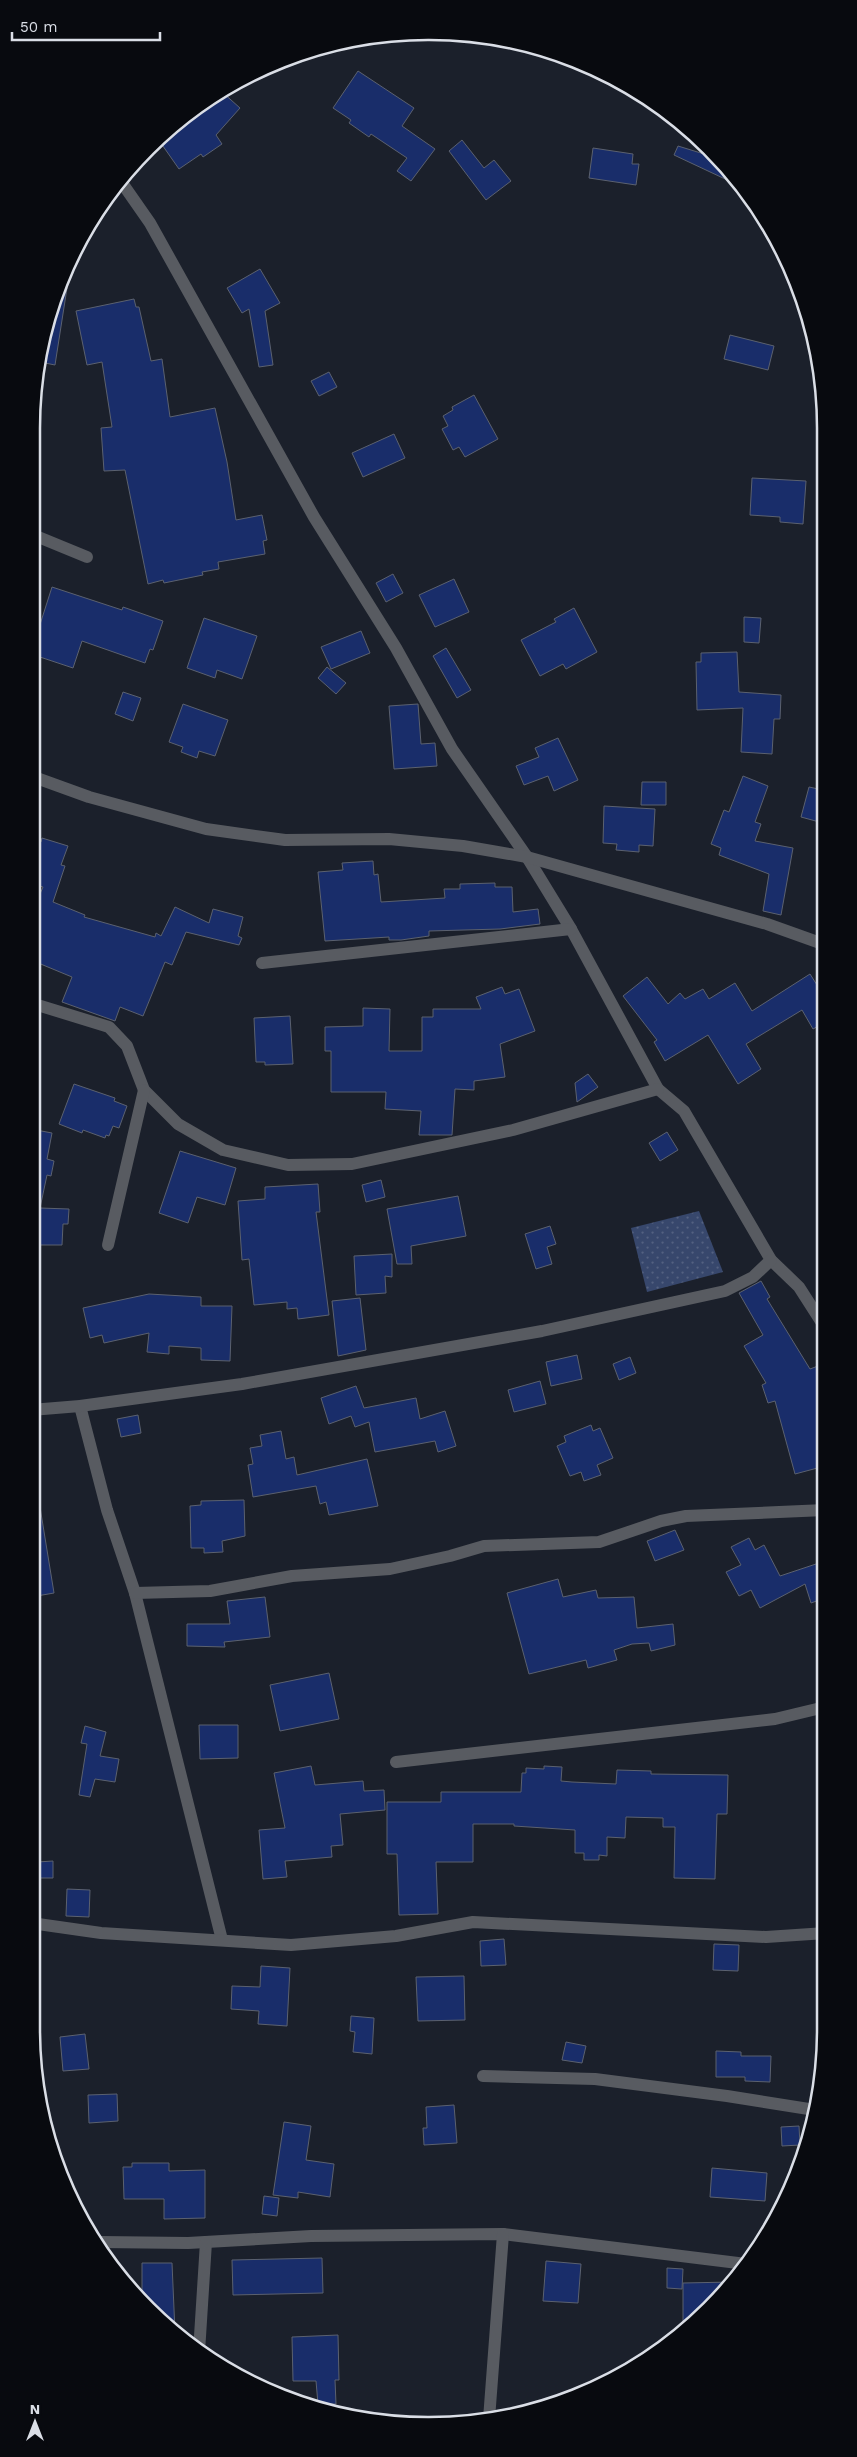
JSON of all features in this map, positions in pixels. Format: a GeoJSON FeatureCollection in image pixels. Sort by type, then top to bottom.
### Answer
{"type":"FeatureCollection","features":[{"type":"Feature","properties":{"kind":"street"},"geometry":{"type":"LineString","coordinates":[[124,186],[150,223],[309,508],[396,648],[452,749],[527,857],[571,929],[658,1089],[684,1112],[772,1260],[799,1287],[817,1315]]}},
{"type":"Feature","properties":{"kind":"street"},"geometry":{"type":"LineString","coordinates":[[40,538],[87,557]]}},
{"type":"Feature","properties":{"kind":"street"},"geometry":{"type":"LineString","coordinates":[[40,779],[89,797],[206,829],[285,840],[389,839],[463,846],[527,857],[767,924],[817,942]]}},
{"type":"Feature","properties":{"kind":"street"},"geometry":{"type":"LineString","coordinates":[[262,963],[571,929]]}},
{"type":"Feature","properties":{"kind":"street"},"geometry":{"type":"LineString","coordinates":[[40,1006],[109,1027],[127,1046],[144,1090],[178,1124],[223,1150],[288,1165],[352,1164],[513,1130],[658,1089]]}},
{"type":"Feature","properties":{"kind":"street"},"geometry":{"type":"LineString","coordinates":[[108,1245],[144,1090]]}},
{"type":"Feature","properties":{"kind":"street"},"geometry":{"type":"LineString","coordinates":[[40,1409],[80,1406],[242,1384],[542,1331],[725,1292],[753,1277],[772,1260]]}},
{"type":"Feature","properties":{"kind":"street"},"geometry":{"type":"LineString","coordinates":[[80,1406],[107,1510],[135,1593],[222,1940]]}},
{"type":"Feature","properties":{"kind":"street"},"geometry":{"type":"LineString","coordinates":[[135,1593],[210,1591],[292,1576],[390,1569],[450,1556],[484,1546],[599,1542],[661,1521],[686,1516],[817,1510]]}},
{"type":"Feature","properties":{"kind":"street"},"geometry":{"type":"LineString","coordinates":[[396,1762],[775,1719],[817,1709]]}},
{"type":"Feature","properties":{"kind":"street"},"geometry":{"type":"LineString","coordinates":[[40,1924],[101,1933],[291,1945],[396,1936],[473,1922],[766,1937],[817,1934]]}},
{"type":"Feature","properties":{"kind":"street"},"geometry":{"type":"LineString","coordinates":[[483,2076],[595,2079],[727,2096],[809,2109]]}},
{"type":"Feature","properties":{"kind":"street"},"geometry":{"type":"LineString","coordinates":[[490,2412],[503,2234]]}},
{"type":"Feature","properties":{"kind":"street"},"geometry":{"type":"LineString","coordinates":[[104,2242],[206,2242],[310,2236],[503,2234],[738,2263]]}},
{"type":"Feature","properties":{"kind":"street"},"geometry":{"type":"LineString","coordinates":[[200,2342],[206,2242]]}},
{"type":"Feature","properties":{"kind":"shaded area"},"geometry":{"type":"Polygon","coordinates":[[[699,1211],[723,1272],[647,1292],[631,1228],[699,1211]]]}},
{"type":"Feature","properties":{"kind":"building"},"geometry":{"type":"Polygon","coordinates":[[[358,71],[414,108],[402,126],[435,149],[411,181],[397,171],[407,158],[371,134],[369,137],[349,123],[351,120],[333,108],[358,71]]]}},
{"type":"Feature","properties":{"kind":"building"},"geometry":{"type":"Polygon","coordinates":[[[227,96],[240,108],[216,135],[222,144],[203,157],[201,154],[179,169],[163,145],[192,120],[227,96]]]}},
{"type":"Feature","properties":{"kind":"building"},"geometry":{"type":"Polygon","coordinates":[[[462,140],[484,168],[494,160],[511,181],[486,200],[449,151],[462,140]]]}},
{"type":"Feature","properties":{"kind":"building"},"geometry":{"type":"Polygon","coordinates":[[[678,146],[703,154],[728,180],[674,155],[678,146]]]}},
{"type":"Feature","properties":{"kind":"building"},"geometry":{"type":"Polygon","coordinates":[[[593,148],[633,154],[632,164],[639,164],[636,185],[589,178],[593,148]]]}},
{"type":"Feature","properties":{"kind":"building"},"geometry":{"type":"Polygon","coordinates":[[[260,269],[280,303],[265,311],[273,365],[259,367],[249,309],[242,313],[227,288],[260,269]]]}},
{"type":"Feature","properties":{"kind":"building"},"geometry":{"type":"Polygon","coordinates":[[[67,288],[55,365],[45,363],[53,328],[67,288]]]}},
{"type":"Feature","properties":{"kind":"building"},"geometry":{"type":"Polygon","coordinates":[[[134,299],[136,307],[139,307],[151,361],[162,359],[170,417],[215,408],[227,462],[236,520],[262,515],[267,540],[263,541],[265,554],[218,562],[219,569],[202,572],[203,575],[164,583],[163,580],[148,584],[125,470],[104,471],[101,428],[112,427],[102,362],[87,365],[76,311],[134,299]]]}},
{"type":"Feature","properties":{"kind":"building"},"geometry":{"type":"Polygon","coordinates":[[[730,335],[774,346],[768,370],[724,359],[730,335]]]}},
{"type":"Feature","properties":{"kind":"building"},"geometry":{"type":"Polygon","coordinates":[[[329,372],[337,387],[319,396],[311,381],[329,372]]]}},
{"type":"Feature","properties":{"kind":"building"},"geometry":{"type":"Polygon","coordinates":[[[474,395],[498,439],[465,457],[459,447],[453,450],[442,429],[448,426],[443,416],[453,410],[452,407],[474,395]]]}},
{"type":"Feature","properties":{"kind":"building"},"geometry":{"type":"Polygon","coordinates":[[[394,434],[405,458],[363,477],[352,453],[394,434]]]}},
{"type":"Feature","properties":{"kind":"building"},"geometry":{"type":"Polygon","coordinates":[[[752,478],[806,481],[803,524],[780,522],[780,517],[750,515],[752,478]]]}},
{"type":"Feature","properties":{"kind":"building"},"geometry":{"type":"Polygon","coordinates":[[[393,574],[403,593],[386,602],[376,583],[393,574]]]}},
{"type":"Feature","properties":{"kind":"building"},"geometry":{"type":"Polygon","coordinates":[[[454,579],[469,612],[435,627],[419,595],[454,579]]]}},
{"type":"Feature","properties":{"kind":"building"},"geometry":{"type":"Polygon","coordinates":[[[52,587],[122,610],[123,607],[163,621],[153,650],[150,649],[145,663],[82,641],[73,668],[40,657],[40,624],[52,587]]]}},
{"type":"Feature","properties":{"kind":"building"},"geometry":{"type":"Polygon","coordinates":[[[574,608],[597,652],[566,669],[563,664],[540,676],[521,640],[556,622],[554,619],[574,608]]]}},
{"type":"Feature","properties":{"kind":"building"},"geometry":{"type":"Polygon","coordinates":[[[744,617],[761,618],[759,643],[744,642],[744,617]]]}},
{"type":"Feature","properties":{"kind":"building"},"geometry":{"type":"Polygon","coordinates":[[[204,618],[257,636],[242,679],[217,670],[215,678],[187,668],[204,618]]]}},
{"type":"Feature","properties":{"kind":"building"},"geometry":{"type":"Polygon","coordinates":[[[361,631],[370,653],[331,669],[321,647],[361,631]]]}},
{"type":"Feature","properties":{"kind":"building"},"geometry":{"type":"Polygon","coordinates":[[[446,648],[471,690],[457,698],[433,656],[446,648]]]}},
{"type":"Feature","properties":{"kind":"building"},"geometry":{"type":"Polygon","coordinates":[[[737,652],[739,692],[781,695],[780,719],[774,719],[772,754],[741,752],[743,708],[697,710],[696,662],[701,662],[701,653],[737,652]]]}},
{"type":"Feature","properties":{"kind":"building"},"geometry":{"type":"Polygon","coordinates":[[[327,667],[346,683],[336,694],[318,678],[327,667]]]}},
{"type":"Feature","properties":{"kind":"building"},"geometry":{"type":"Polygon","coordinates":[[[123,692],[141,698],[133,721],[115,714],[123,692]]]}},
{"type":"Feature","properties":{"kind":"building"},"geometry":{"type":"Polygon","coordinates":[[[183,704],[228,720],[215,756],[199,751],[197,758],[181,752],[183,747],[169,742],[183,704]]]}},
{"type":"Feature","properties":{"kind":"building"},"geometry":{"type":"Polygon","coordinates":[[[418,704],[421,744],[435,743],[437,766],[394,769],[389,706],[418,704]]]}},
{"type":"Feature","properties":{"kind":"building"},"geometry":{"type":"Polygon","coordinates":[[[558,738],[578,780],[554,791],[548,776],[524,785],[516,766],[539,757],[535,748],[558,738]]]}},
{"type":"Feature","properties":{"kind":"building"},"geometry":{"type":"Polygon","coordinates":[[[743,776],[768,786],[755,822],[761,824],[755,841],[793,848],[781,915],[763,911],[769,874],[719,855],[721,848],[711,844],[724,810],[729,812],[743,776]]]}},
{"type":"Feature","properties":{"kind":"building"},"geometry":{"type":"Polygon","coordinates":[[[642,782],[666,782],[666,805],[641,805],[642,782]]]}},
{"type":"Feature","properties":{"kind":"building"},"geometry":{"type":"Polygon","coordinates":[[[809,787],[817,789],[817,821],[801,817],[809,787]]]}},
{"type":"Feature","properties":{"kind":"building"},"geometry":{"type":"Polygon","coordinates":[[[604,806],[655,809],[653,846],[639,845],[639,852],[616,850],[617,844],[603,843],[604,806]]]}},
{"type":"Feature","properties":{"kind":"building"},"geometry":{"type":"Polygon","coordinates":[[[42,838],[68,846],[61,865],[65,866],[53,902],[85,915],[84,917],[155,937],[156,933],[161,936],[175,907],[209,923],[213,909],[243,917],[238,936],[242,938],[239,945],[186,932],[172,965],[165,962],[143,1016],[120,1007],[115,1021],[62,1002],[72,977],[40,964],[40,894],[43,887],[40,886],[40,842],[42,838]]]}},
{"type":"Feature","properties":{"kind":"building"},"geometry":{"type":"Polygon","coordinates":[[[373,861],[374,875],[378,874],[381,902],[445,898],[444,889],[460,889],[460,884],[495,883],[495,887],[512,887],[513,912],[538,909],[540,924],[500,929],[429,931],[429,936],[401,940],[389,940],[389,937],[325,941],[318,872],[343,870],[342,863],[373,861]]]}},
{"type":"Feature","properties":{"kind":"building"},"geometry":{"type":"Polygon","coordinates":[[[810,974],[817,985],[817,1027],[813,1029],[802,1010],[746,1044],[761,1069],[738,1084],[708,1035],[665,1061],[654,1042],[657,1040],[623,996],[647,977],[668,1004],[680,993],[685,999],[703,989],[709,999],[735,983],[752,1011],[810,974]]]}},
{"type":"Feature","properties":{"kind":"building"},"geometry":{"type":"Polygon","coordinates":[[[502,987],[505,994],[519,989],[535,1031],[500,1044],[505,1077],[474,1081],[474,1090],[455,1089],[452,1135],[419,1135],[421,1111],[385,1109],[386,1092],[331,1092],[331,1051],[325,1051],[325,1027],[363,1026],[363,1008],[390,1009],[389,1051],[422,1051],[422,1017],[433,1017],[433,1009],[481,1009],[476,997],[502,987]]]}},
{"type":"Feature","properties":{"kind":"building"},"geometry":{"type":"Polygon","coordinates":[[[290,1016],[293,1064],[265,1065],[265,1062],[256,1062],[254,1018],[290,1016]]]}},
{"type":"Feature","properties":{"kind":"building"},"geometry":{"type":"Polygon","coordinates":[[[588,1074],[598,1087],[577,1102],[575,1083],[588,1074]]]}},
{"type":"Feature","properties":{"kind":"building"},"geometry":{"type":"Polygon","coordinates":[[[74,1084],[115,1098],[114,1101],[127,1106],[119,1128],[113,1126],[109,1136],[106,1135],[105,1138],[83,1130],[82,1133],[59,1124],[74,1084]]]}},
{"type":"Feature","properties":{"kind":"building"},"geometry":{"type":"Polygon","coordinates":[[[40,1131],[52,1133],[47,1159],[54,1161],[51,1176],[47,1175],[40,1208],[40,1131]]]}},
{"type":"Feature","properties":{"kind":"building"},"geometry":{"type":"Polygon","coordinates":[[[667,1132],[678,1150],[660,1161],[649,1143],[667,1132]]]}},
{"type":"Feature","properties":{"kind":"building"},"geometry":{"type":"Polygon","coordinates":[[[180,1151],[236,1168],[225,1205],[197,1197],[188,1223],[159,1213],[180,1151]]]}},
{"type":"Feature","properties":{"kind":"building"},"geometry":{"type":"Polygon","coordinates":[[[381,1180],[385,1197],[366,1202],[362,1185],[381,1180]]]}},
{"type":"Feature","properties":{"kind":"building"},"geometry":{"type":"Polygon","coordinates":[[[318,1184],[320,1212],[316,1212],[329,1315],[298,1319],[297,1308],[287,1309],[287,1302],[254,1305],[249,1259],[242,1260],[238,1201],[265,1199],[265,1187],[318,1184]]]}},
{"type":"Feature","properties":{"kind":"building"},"geometry":{"type":"Polygon","coordinates":[[[458,1196],[466,1236],[411,1246],[412,1264],[397,1264],[387,1209],[458,1196]]]}},
{"type":"Feature","properties":{"kind":"building"},"geometry":{"type":"Polygon","coordinates":[[[40,1208],[69,1209],[68,1224],[63,1224],[62,1245],[40,1245],[40,1208]]]}},
{"type":"Feature","properties":{"kind":"building"},"geometry":{"type":"Polygon","coordinates":[[[550,1226],[556,1244],[547,1247],[552,1264],[536,1269],[525,1234],[550,1226]]]}},
{"type":"Feature","properties":{"kind":"building"},"geometry":{"type":"Polygon","coordinates":[[[392,1254],[392,1277],[385,1276],[386,1293],[356,1295],[354,1256],[392,1254]]]}},
{"type":"Feature","properties":{"kind":"building"},"geometry":{"type":"Polygon","coordinates":[[[761,1281],[770,1297],[767,1299],[810,1369],[817,1366],[817,1468],[795,1474],[775,1401],[768,1403],[762,1385],[766,1383],[744,1346],[763,1335],[739,1293],[761,1281]]]}},
{"type":"Feature","properties":{"kind":"building"},"geometry":{"type":"Polygon","coordinates":[[[149,1294],[201,1297],[201,1306],[232,1306],[230,1361],[201,1360],[201,1348],[169,1346],[169,1354],[147,1352],[149,1333],[104,1343],[102,1335],[90,1338],[83,1308],[149,1294]]]}},
{"type":"Feature","properties":{"kind":"building"},"geometry":{"type":"Polygon","coordinates":[[[360,1298],[366,1350],[338,1356],[332,1301],[360,1298]]]}},
{"type":"Feature","properties":{"kind":"building"},"geometry":{"type":"Polygon","coordinates":[[[577,1355],[582,1379],[551,1386],[546,1362],[577,1355]]]}},
{"type":"Feature","properties":{"kind":"building"},"geometry":{"type":"Polygon","coordinates":[[[630,1357],[636,1373],[619,1380],[613,1364],[630,1357]]]}},
{"type":"Feature","properties":{"kind":"building"},"geometry":{"type":"Polygon","coordinates":[[[540,1381],[546,1404],[514,1412],[508,1390],[540,1381]]]}},
{"type":"Feature","properties":{"kind":"building"},"geometry":{"type":"Polygon","coordinates":[[[356,1386],[364,1408],[416,1398],[420,1419],[445,1411],[456,1446],[438,1452],[435,1441],[375,1452],[369,1422],[355,1427],[351,1416],[329,1424],[321,1398],[356,1386]]]}},
{"type":"Feature","properties":{"kind":"building"},"geometry":{"type":"Polygon","coordinates":[[[138,1415],[141,1433],[121,1437],[117,1419],[138,1415]]]}},
{"type":"Feature","properties":{"kind":"building"},"geometry":{"type":"Polygon","coordinates":[[[591,1425],[593,1431],[600,1428],[613,1458],[597,1465],[601,1475],[584,1481],[581,1472],[570,1476],[557,1446],[566,1442],[564,1436],[591,1425]]]}},
{"type":"Feature","properties":{"kind":"building"},"geometry":{"type":"Polygon","coordinates":[[[281,1431],[286,1459],[294,1457],[297,1475],[367,1459],[378,1506],[329,1515],[326,1502],[320,1504],[316,1486],[253,1497],[248,1465],[253,1464],[250,1448],[262,1446],[260,1435],[281,1431]]]}},
{"type":"Feature","properties":{"kind":"building"},"geometry":{"type":"Polygon","coordinates":[[[244,1500],[245,1536],[222,1541],[223,1552],[204,1553],[204,1548],[191,1548],[190,1506],[201,1505],[201,1501],[244,1500]]]}},
{"type":"Feature","properties":{"kind":"building"},"geometry":{"type":"Polygon","coordinates":[[[40,1507],[54,1593],[40,1595],[40,1507]]]}},
{"type":"Feature","properties":{"kind":"building"},"geometry":{"type":"Polygon","coordinates":[[[675,1530],[684,1550],[655,1561],[647,1541],[675,1530]]]}},
{"type":"Feature","properties":{"kind":"building"},"geometry":{"type":"Polygon","coordinates":[[[749,1538],[755,1550],[764,1545],[780,1576],[817,1564],[817,1601],[811,1603],[805,1584],[760,1608],[751,1590],[739,1596],[726,1572],[741,1565],[731,1547],[749,1538]]]}},
{"type":"Feature","properties":{"kind":"building"},"geometry":{"type":"Polygon","coordinates":[[[558,1579],[563,1597],[596,1590],[598,1598],[634,1597],[637,1628],[673,1624],[675,1645],[651,1651],[649,1643],[632,1644],[614,1650],[617,1660],[588,1668],[586,1660],[529,1674],[507,1593],[558,1579]]]}},
{"type":"Feature","properties":{"kind":"building"},"geometry":{"type":"Polygon","coordinates":[[[265,1597],[270,1637],[224,1642],[225,1647],[187,1646],[187,1624],[230,1624],[227,1601],[265,1597]]]}},
{"type":"Feature","properties":{"kind":"building"},"geometry":{"type":"Polygon","coordinates":[[[329,1673],[339,1719],[280,1731],[270,1685],[329,1673]]]}},
{"type":"Feature","properties":{"kind":"building"},"geometry":{"type":"Polygon","coordinates":[[[199,1725],[238,1725],[238,1758],[200,1759],[199,1725]]]}},
{"type":"Feature","properties":{"kind":"building"},"geometry":{"type":"Polygon","coordinates":[[[85,1726],[106,1732],[100,1756],[119,1759],[115,1782],[95,1779],[90,1797],[79,1795],[87,1744],[81,1743],[85,1726]]]}},
{"type":"Feature","properties":{"kind":"building"},"geometry":{"type":"Polygon","coordinates":[[[311,1766],[315,1785],[363,1781],[364,1791],[384,1790],[385,1810],[340,1814],[343,1845],[331,1846],[332,1857],[285,1861],[287,1877],[263,1879],[259,1830],[285,1828],[274,1773],[311,1766]]]}},
{"type":"Feature","properties":{"kind":"building"},"geometry":{"type":"Polygon","coordinates":[[[544,1766],[562,1767],[561,1781],[572,1782],[616,1784],[617,1770],[651,1771],[651,1774],[728,1775],[727,1814],[717,1814],[715,1879],[674,1878],[675,1827],[663,1827],[663,1818],[626,1817],[625,1838],[607,1837],[607,1856],[599,1855],[599,1860],[584,1860],[584,1853],[575,1853],[575,1830],[514,1826],[514,1824],[473,1824],[473,1862],[436,1862],[438,1914],[399,1915],[397,1854],[387,1854],[387,1802],[441,1802],[441,1792],[521,1792],[522,1773],[526,1773],[526,1768],[544,1769],[544,1766]]]}},
{"type":"Feature","properties":{"kind":"building"},"geometry":{"type":"Polygon","coordinates":[[[53,1861],[53,1878],[40,1878],[40,1862],[53,1861]]]}},
{"type":"Feature","properties":{"kind":"building"},"geometry":{"type":"Polygon","coordinates":[[[67,1889],[90,1890],[89,1917],[66,1916],[67,1889]]]}},
{"type":"Feature","properties":{"kind":"building"},"geometry":{"type":"Polygon","coordinates":[[[504,1939],[506,1965],[481,1966],[480,1941],[504,1939]]]}},
{"type":"Feature","properties":{"kind":"building"},"geometry":{"type":"Polygon","coordinates":[[[714,1944],[739,1945],[738,1971],[713,1970],[714,1944]]]}},
{"type":"Feature","properties":{"kind":"building"},"geometry":{"type":"Polygon","coordinates":[[[261,1966],[290,1968],[287,2026],[258,2024],[259,2011],[231,2009],[232,1986],[260,1987],[261,1966]]]}},
{"type":"Feature","properties":{"kind":"building"},"geometry":{"type":"Polygon","coordinates":[[[464,1976],[465,2020],[418,2021],[416,1977],[464,1976]]]}},
{"type":"Feature","properties":{"kind":"building"},"geometry":{"type":"Polygon","coordinates":[[[351,2016],[374,2018],[372,2054],[353,2052],[355,2032],[350,2031],[351,2016]]]}},
{"type":"Feature","properties":{"kind":"building"},"geometry":{"type":"Polygon","coordinates":[[[85,2034],[89,2069],[63,2071],[60,2037],[85,2034]]]}},
{"type":"Feature","properties":{"kind":"building"},"geometry":{"type":"Polygon","coordinates":[[[566,2042],[586,2046],[582,2063],[562,2060],[566,2042]]]}},
{"type":"Feature","properties":{"kind":"building"},"geometry":{"type":"Polygon","coordinates":[[[716,2051],[741,2052],[741,2056],[771,2056],[770,2082],[745,2081],[745,2077],[716,2077],[716,2051]]]}},
{"type":"Feature","properties":{"kind":"building"},"geometry":{"type":"Polygon","coordinates":[[[117,2094],[118,2121],[89,2123],[88,2095],[117,2094]]]}},
{"type":"Feature","properties":{"kind":"building"},"geometry":{"type":"Polygon","coordinates":[[[454,2105],[457,2143],[424,2145],[423,2128],[427,2128],[426,2107],[454,2105]]]}},
{"type":"Feature","properties":{"kind":"building"},"geometry":{"type":"Polygon","coordinates":[[[284,2122],[311,2126],[306,2160],[334,2164],[330,2197],[298,2192],[298,2198],[273,2195],[284,2122]]]}},
{"type":"Feature","properties":{"kind":"building"},"geometry":{"type":"Polygon","coordinates":[[[799,2126],[799,2145],[782,2146],[781,2127],[799,2126]]]}},
{"type":"Feature","properties":{"kind":"building"},"geometry":{"type":"Polygon","coordinates":[[[132,2163],[169,2163],[169,2171],[205,2170],[205,2218],[164,2219],[164,2199],[124,2199],[123,2167],[132,2167],[132,2163]]]}},
{"type":"Feature","properties":{"kind":"building"},"geometry":{"type":"Polygon","coordinates":[[[712,2168],[767,2173],[765,2201],[710,2197],[712,2168]]]}},
{"type":"Feature","properties":{"kind":"building"},"geometry":{"type":"Polygon","coordinates":[[[264,2196],[279,2198],[277,2216],[262,2214],[264,2196]]]}},
{"type":"Feature","properties":{"kind":"building"},"geometry":{"type":"Polygon","coordinates":[[[322,2258],[323,2293],[233,2295],[232,2260],[322,2258]]]}},
{"type":"Feature","properties":{"kind":"building"},"geometry":{"type":"Polygon","coordinates":[[[546,2261],[581,2264],[578,2303],[543,2301],[546,2261]]]}},
{"type":"Feature","properties":{"kind":"building"},"geometry":{"type":"Polygon","coordinates":[[[142,2263],[172,2263],[175,2323],[172,2321],[142,2291],[142,2263]]]}},
{"type":"Feature","properties":{"kind":"building"},"geometry":{"type":"Polygon","coordinates":[[[667,2268],[683,2269],[682,2289],[667,2288],[667,2268]]]}},
{"type":"Feature","properties":{"kind":"building"},"geometry":{"type":"Polygon","coordinates":[[[723,2282],[685,2321],[683,2321],[683,2283],[723,2282]]]}},
{"type":"Feature","properties":{"kind":"building"},"geometry":{"type":"Polygon","coordinates":[[[338,2335],[339,2380],[335,2380],[336,2404],[318,2401],[316,2381],[293,2381],[292,2337],[338,2335]]]}}]}
